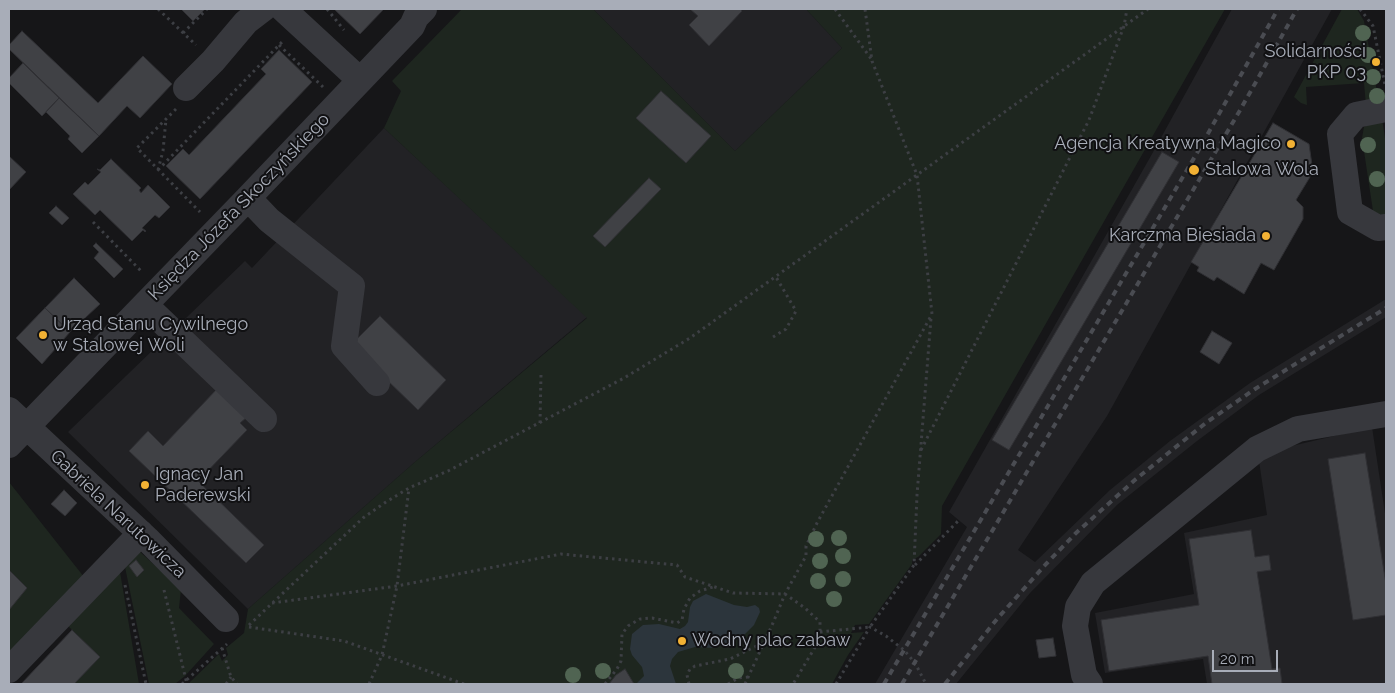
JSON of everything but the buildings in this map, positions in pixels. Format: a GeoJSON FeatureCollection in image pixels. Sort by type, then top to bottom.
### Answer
{"type":"FeatureCollection","features":[{"type":"Feature","properties":{"kind":"street"},"geometry":{"type":"LineString","coordinates":[[186,88],[213,61],[246,22],[263,9]]}},
{"type":"Feature","properties":{"kind":"street","name":"Księdza Józefa Skoczyńskiego"},"geometry":{"type":"LineString","coordinates":[[14,427],[152,297],[412,26],[416,17],[424,9]]}},
{"type":"Feature","properties":{"kind":"street"},"geometry":{"type":"LineString","coordinates":[[291,16],[360,80]]}},
{"type":"Feature","properties":{"kind":"street"},"geometry":{"type":"LineString","coordinates":[[1386,109],[1356,115],[1340,134],[1350,212],[1378,228],[1386,227]]}},
{"type":"Feature","properties":{"kind":"street"},"geometry":{"type":"LineString","coordinates":[[248,198],[269,220],[352,286],[344,346],[377,383]]}},
{"type":"Feature","properties":{"kind":"street"},"geometry":{"type":"LineString","coordinates":[[152,297],[264,420]]}},
{"type":"Feature","properties":{"kind":"street"},"geometry":{"type":"LineString","coordinates":[[1090,684],[1084,675],[1075,626],[1078,607],[1093,583],[1257,449],[1298,429],[1386,414]]}},
{"type":"Feature","properties":{"kind":"street","name":"Gabriela Narutowicza"},"geometry":{"type":"LineString","coordinates":[[14,427],[150,542],[230,628]]}},
{"type":"Feature","properties":{"kind":"street"},"geometry":{"type":"LineString","coordinates":[[9,670],[150,542]]}},
{"type":"Feature","properties":{"kind":"path"},"geometry":{"type":"LineString","coordinates":[[158,9],[213,61]]}},
{"type":"Feature","properties":{"kind":"path"},"geometry":{"type":"LineString","coordinates":[[183,33],[207,9]]}},
{"type":"Feature","properties":{"kind":"path"},"geometry":{"type":"LineString","coordinates":[[835,9],[872,61]]}},
{"type":"Feature","properties":{"kind":"path"},"geometry":{"type":"LineString","coordinates":[[865,9],[872,61],[917,175],[932,314],[914,565]]}},
{"type":"Feature","properties":{"kind":"path"},"geometry":{"type":"LineString","coordinates":[[921,450],[1090,120],[1124,26],[1127,9]]}},
{"type":"Feature","properties":{"kind":"path"},"geometry":{"type":"LineString","coordinates":[[464,684],[344,641],[247,626],[363,518],[409,488],[448,472],[540,423],[624,378],[690,338],[1148,9]]}},
{"type":"Feature","properties":{"kind":"path"},"geometry":{"type":"LineString","coordinates":[[1360,9],[1374,26],[1386,90]]}},
{"type":"Feature","properties":{"kind":"path"},"geometry":{"type":"LineString","coordinates":[[158,170],[279,45],[291,16]]}},
{"type":"Feature","properties":{"kind":"path"},"geometry":{"type":"LineString","coordinates":[[279,45],[329,93]]}},
{"type":"Feature","properties":{"kind":"path"},"geometry":{"type":"LineString","coordinates":[[186,88],[184,101],[137,148],[206,218]]}},
{"type":"Feature","properties":{"kind":"path"},"geometry":{"type":"LineString","coordinates":[[158,170],[164,150],[166,119]]}},
{"type":"Feature","properties":{"kind":"path"},"geometry":{"type":"LineString","coordinates":[[93,222],[152,297]]}},
{"type":"Feature","properties":{"kind":"path"},"geometry":{"type":"LineString","coordinates":[[773,337],[786,329],[796,311],[776,277]]}},
{"type":"Feature","properties":{"kind":"path"},"geometry":{"type":"LineString","coordinates":[[745,684],[785,594],[806,556],[806,546],[817,523],[932,314]]}},
{"type":"Feature","properties":{"kind":"path"},"geometry":{"type":"LineString","coordinates":[[540,423],[541,374]]}},
{"type":"Feature","properties":{"kind":"path"},"geometry":{"type":"LineString","coordinates":[[369,684],[382,655],[397,586],[409,488]]}},
{"type":"Feature","properties":{"kind":"path"},"geometry":{"type":"LineString","coordinates":[[836,684],[870,628],[914,565],[960,519]]}},
{"type":"Feature","properties":{"kind":"path"},"geometry":{"type":"LineString","coordinates":[[150,542],[158,566],[186,683]]}},
{"type":"Feature","properties":{"kind":"path"},"geometry":{"type":"LineString","coordinates":[[271,603],[397,586],[560,554],[677,565],[685,577],[733,593],[785,594],[805,608],[820,622],[820,638],[793,684]]}},
{"type":"Feature","properties":{"kind":"path"},"geometry":{"type":"LineString","coordinates":[[125,584],[146,684]]}},
{"type":"Feature","properties":{"kind":"path"},"geometry":{"type":"LineString","coordinates":[[605,684],[621,661],[622,634],[628,626],[640,619],[652,618],[677,624],[682,620],[684,609],[690,598],[700,591],[714,587]]}},
{"type":"Feature","properties":{"kind":"path"},"geometry":{"type":"LineString","coordinates":[[182,684],[186,683],[222,648],[230,628]]}},
{"type":"Feature","properties":{"kind":"path"},"geometry":{"type":"LineString","coordinates":[[820,632],[870,628],[886,636],[904,650],[915,663],[926,684]]}},
{"type":"Feature","properties":{"kind":"path"},"geometry":{"type":"LineString","coordinates":[[689,684],[687,675],[695,666],[730,658],[765,642]]}},
{"type":"Feature","properties":{"kind":"path"},"geometry":{"type":"LineString","coordinates":[[222,648],[231,677],[237,684]]}},
{"type":"Feature","properties":{"kind":"path"},"geometry":{"type":"LineString","coordinates":[[226,684],[231,677]]}},
{"type":"Feature","properties":{"kind":"path"},"geometry":{"type":"LineString","coordinates":[[728,684],[738,678],[749,677]]}},
{"type":"Feature","properties":{"kind":"shaded area"},"geometry":{"type":"Polygon","coordinates":[[[462,9],[593,9],[735,151],[842,48],[806,9],[1225,9],[942,506],[941,534],[918,557],[912,560],[912,564],[869,624],[855,625],[851,633],[864,632],[848,655],[832,684],[190,684],[219,654],[222,661],[228,655],[226,648],[244,633],[248,609],[415,462],[587,318],[384,128],[401,91],[392,81],[462,9]]]}},
{"type":"Feature","properties":{"kind":"shaded area"},"geometry":{"type":"Polygon","coordinates":[[[593,9],[806,9],[842,48],[735,151],[593,9]]]}},
{"type":"Feature","properties":{"kind":"shaded area"},"geometry":{"type":"Polygon","coordinates":[[[1232,9],[1332,9],[1107,416],[1018,550],[1035,562],[1110,490],[1170,441],[1250,383],[1386,299],[1386,317],[1259,395],[1197,441],[1117,505],[1030,593],[956,684],[875,684],[967,527],[949,512],[1232,9]]]}},
{"type":"Feature","properties":{"kind":"shaded area"},"geometry":{"type":"Polygon","coordinates":[[[1342,9],[1357,9],[1364,21],[1379,103],[1366,105],[1364,83],[1306,87],[1307,105],[1301,103],[1294,97],[1342,9]]]}},
{"type":"Feature","properties":{"kind":"shaded area"},"geometry":{"type":"Polygon","coordinates":[[[1382,118],[1386,145],[1386,218],[1373,211],[1362,138],[1364,127],[1382,118]]]}},
{"type":"Feature","properties":{"kind":"shaded area"},"geometry":{"type":"Polygon","coordinates":[[[384,128],[587,317],[415,462],[248,609],[68,432],[245,261],[252,268],[384,128]]]}},
{"type":"Feature","properties":{"kind":"shaded area"},"geometry":{"type":"Polygon","coordinates":[[[1372,427],[1386,520],[1386,684],[1207,684],[1203,659],[1105,673],[1095,613],[1194,594],[1184,533],[1267,515],[1258,454],[1372,427]]]}},
{"type":"Feature","properties":{"kind":"shaded area"},"geometry":{"type":"Polygon","coordinates":[[[9,482],[84,577],[9,653],[9,482]]]}},
{"type":"Feature","properties":{"kind":"shaded area"},"geometry":{"type":"Polygon","coordinates":[[[140,552],[181,589],[179,608],[214,644],[185,676],[175,684],[149,684],[125,567],[140,552]]]}},
{"type":"Feature","properties":{"kind":"shaded area"},"geometry":{"type":"Polygon","coordinates":[[[120,572],[139,684],[74,684],[100,657],[68,626],[120,572]]]}},
{"type":"Feature","properties":{"kind":"shaded area","name":"Wodny plac zabaw"},"geometry":{"type":"Polygon","coordinates":[[[706,594],[734,605],[747,607],[755,605],[759,608],[760,612],[754,625],[743,636],[729,643],[714,648],[695,647],[678,652],[672,659],[670,666],[676,684],[636,684],[644,676],[642,667],[632,655],[630,649],[632,634],[643,625],[659,624],[680,629],[688,622],[690,607],[693,601],[706,594]]]}},
{"type":"Feature","properties":{"kind":"railway"},"geometry":{"type":"LineString","coordinates":[[884,684],[1197,153],[1278,9]]}},
{"type":"Feature","properties":{"kind":"railway"},"geometry":{"type":"LineString","coordinates":[[902,684],[1239,112],[1297,9]]}},
{"type":"Feature","properties":{"kind":"railway"},"geometry":{"type":"LineString","coordinates":[[945,684],[997,619],[1046,564],[1076,533],[1136,479],[1207,422],[1255,389],[1386,308]]}},
{"type":"Feature","properties":{"kind":"place","name":"Solidarności PKP 03"},"geometry":{"type":"Point","coordinates":[1376,62]}},
{"type":"Feature","properties":{"kind":"place","name":"Agencja Kreatywna Magico"},"geometry":{"type":"Point","coordinates":[1291,144]}},
{"type":"Feature","properties":{"kind":"place","name":"Stalowa Wola"},"geometry":{"type":"Point","coordinates":[1194,170]}},
{"type":"Feature","properties":{"kind":"place","name":"Karczma Biesiada"},"geometry":{"type":"Point","coordinates":[1266,236]}},
{"type":"Feature","properties":{"kind":"place","name":"Urząd Stanu Cywilnego w Stalowej Woli"},"geometry":{"type":"Point","coordinates":[43,335]}},
{"type":"Feature","properties":{"kind":"place","name":"Ignacy Jan Paderewski"},"geometry":{"type":"Point","coordinates":[145,485]}},
{"type":"Feature","properties":{"kind":"place","name":"Wodny plac zabaw"},"geometry":{"type":"Point","coordinates":[682,641]}}]}
